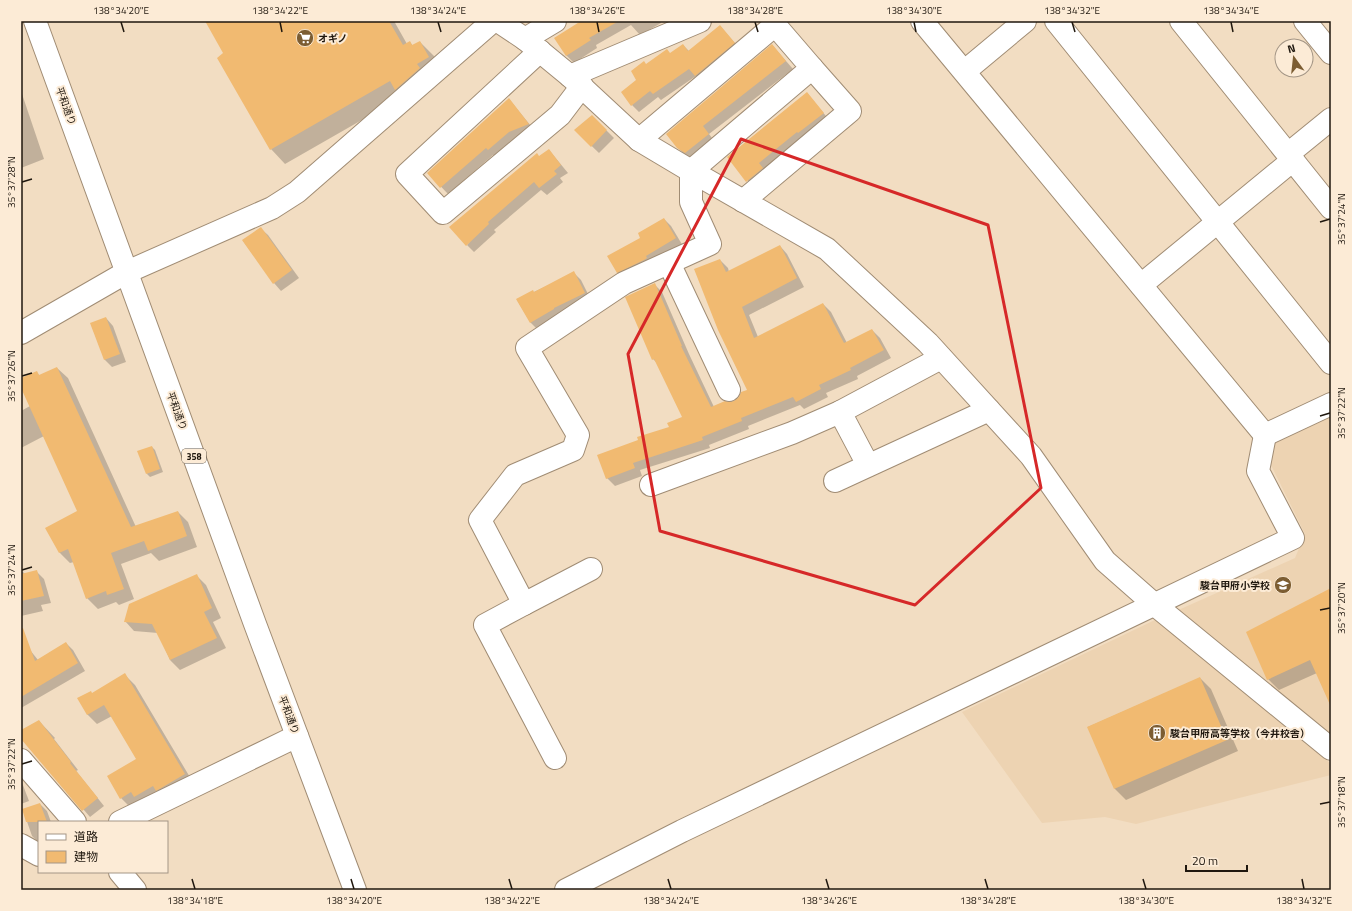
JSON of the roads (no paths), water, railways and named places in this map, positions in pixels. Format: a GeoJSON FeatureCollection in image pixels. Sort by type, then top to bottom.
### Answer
{"type":"FeatureCollection","features":[{"type":"Feature","properties":{"kind":"main road","name":"平和通り"},"geometry":{"type":"LineString","coordinates":[[35,21],[126,272],[355,890]]}},
{"type":"Feature","properties":{"kind":"main road"},"geometry":{"type":"LineString","coordinates":[[21,333],[126,272],[272,208],[297,192],[493,21]]}},
{"type":"Feature","properties":{"kind":"main road"},"geometry":{"type":"LineString","coordinates":[[498,21],[532,45],[576,81],[639,140],[827,248],[928,343],[1031,456],[1105,561],[1155,605],[1331,749]]}},
{"type":"Feature","properties":{"kind":"main road"},"geometry":{"type":"LineString","coordinates":[[555,21],[407,174],[443,212],[560,115],[576,81],[700,21]]}},
{"type":"Feature","properties":{"kind":"main road"},"geometry":{"type":"LineString","coordinates":[[922,21],[965,71],[1265,436]]}},
{"type":"Feature","properties":{"kind":"main road"},"geometry":{"type":"LineString","coordinates":[[965,71],[1025,21]]}},
{"type":"Feature","properties":{"kind":"main road"},"geometry":{"type":"LineString","coordinates":[[1056,21],[1331,363]]}},
{"type":"Feature","properties":{"kind":"main road"},"geometry":{"type":"LineString","coordinates":[[1181,21],[1331,208]]}},
{"type":"Feature","properties":{"kind":"main road"},"geometry":{"type":"LineString","coordinates":[[1305,21],[1331,53]]}},
{"type":"Feature","properties":{"kind":"main road"},"geometry":{"type":"LineString","coordinates":[[639,140],[774,23],[850,111],[743,201]]}},
{"type":"Feature","properties":{"kind":"main road"},"geometry":{"type":"LineString","coordinates":[[524,604],[480,520],[515,475],[573,450],[578,435],[527,348],[624,282],[710,244],[691,202],[691,171],[812,68]]}},
{"type":"Feature","properties":{"kind":"main road"},"geometry":{"type":"LineString","coordinates":[[1141,285],[1217,221],[1331,119]]}},
{"type":"Feature","properties":{"kind":"main road"},"geometry":{"type":"LineString","coordinates":[[669,263],[729,390]]}},
{"type":"Feature","properties":{"kind":"main road"},"geometry":{"type":"LineString","coordinates":[[651,484],[792,433],[840,412],[941,358]]}},
{"type":"Feature","properties":{"kind":"main road"},"geometry":{"type":"LineString","coordinates":[[1265,436],[1331,404]]}},
{"type":"Feature","properties":{"kind":"main road"},"geometry":{"type":"LineString","coordinates":[[835,481],[988,410]]}},
{"type":"Feature","properties":{"kind":"main road"},"geometry":{"type":"LineString","coordinates":[[840,412],[868,466]]}},
{"type":"Feature","properties":{"kind":"main road"},"geometry":{"type":"LineString","coordinates":[[566,890],[682,831],[1293,538],[1258,471],[1265,436]]}},
{"type":"Feature","properties":{"kind":"main road"},"geometry":{"type":"LineString","coordinates":[[555,758],[485,625],[591,570]]}},
{"type":"Feature","properties":{"kind":"main road"},"geometry":{"type":"LineString","coordinates":[[122,821],[297,736]]}},
{"type":"Feature","properties":{"kind":"main road"},"geometry":{"type":"LineString","coordinates":[[21,760],[74,821]]}},
{"type":"Feature","properties":{"kind":"main road"},"geometry":{"type":"LineString","coordinates":[[21,845],[38,854]]}},
{"type":"Feature","properties":{"kind":"main road"},"geometry":{"type":"LineString","coordinates":[[121,873],[136,890]]}},
{"type":"Feature","properties":{"kind":"place","name":"オギノ"},"geometry":{"type":"Point","coordinates":[305,38]}},
{"type":"Feature","properties":{"kind":"place","name":"駿台甲府小学校"},"geometry":{"type":"Point","coordinates":[1283,585]}},
{"type":"Feature","properties":{"kind":"place","name":"駿台甲府高等学校（今井校舎）"},"geometry":{"type":"Point","coordinates":[1157,733]}}]}
